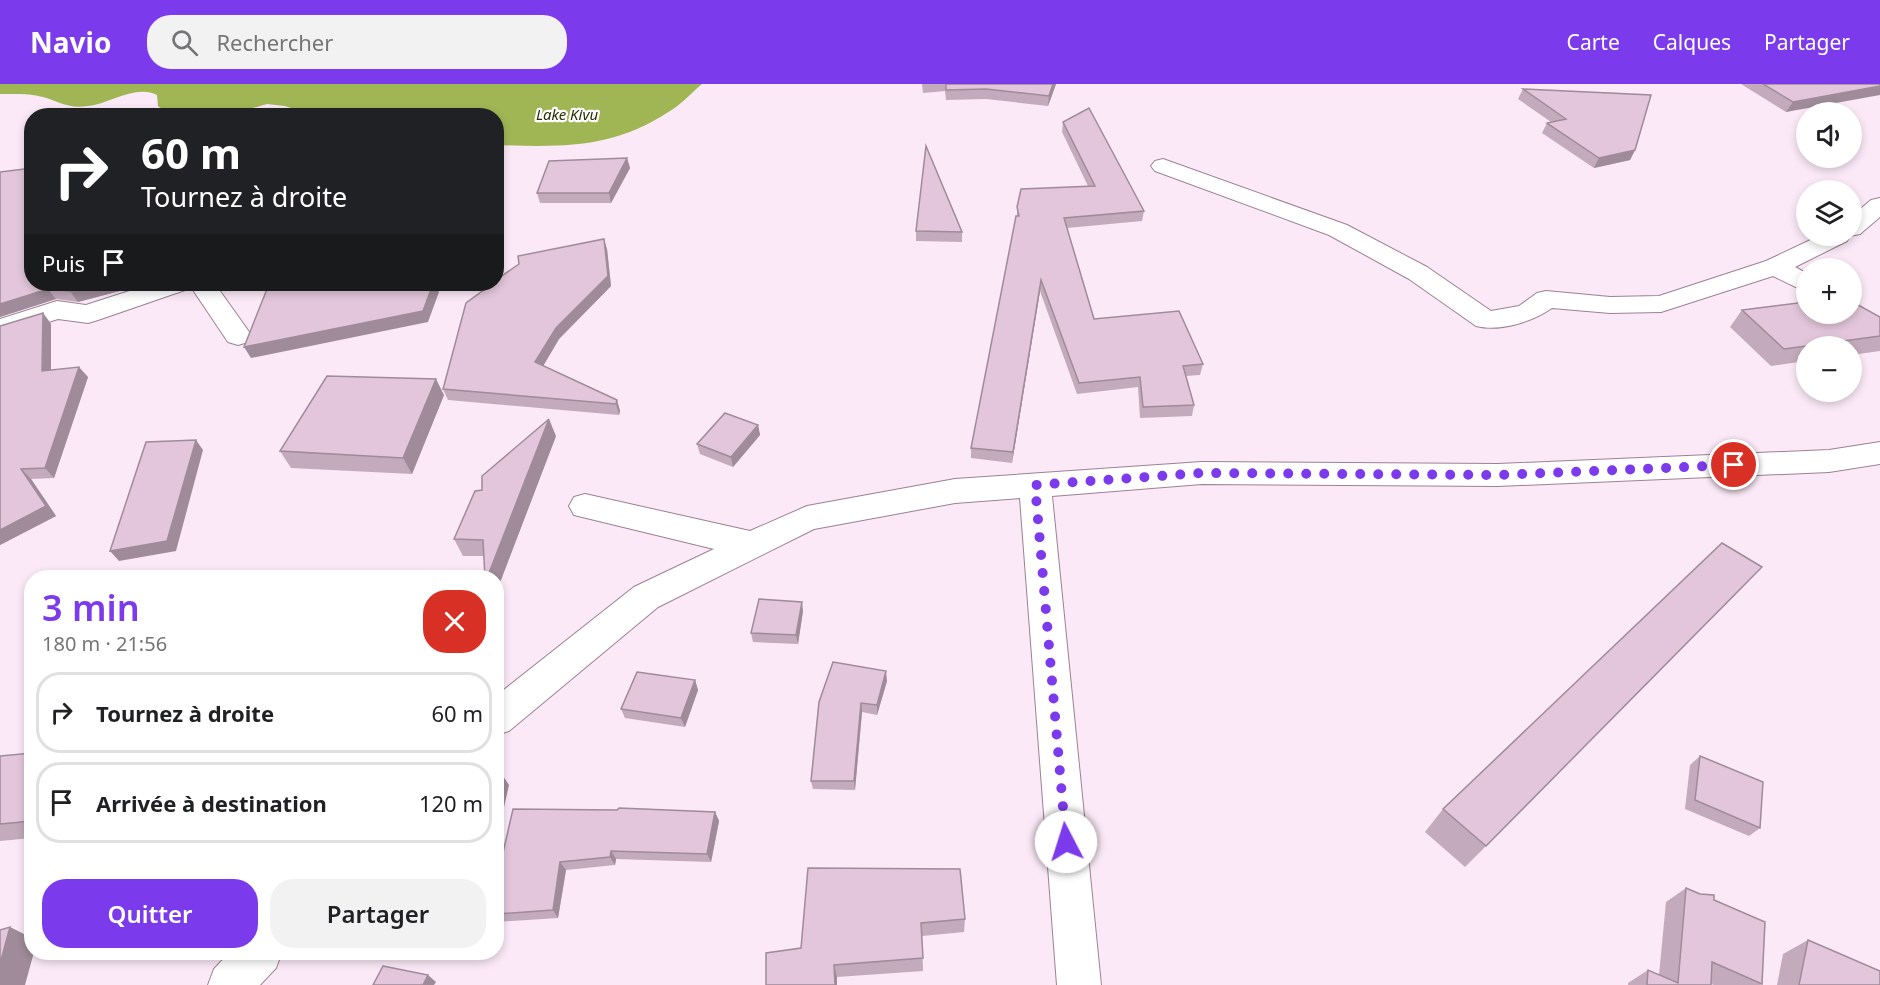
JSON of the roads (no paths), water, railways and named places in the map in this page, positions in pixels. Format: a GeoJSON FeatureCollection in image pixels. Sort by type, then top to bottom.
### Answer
{"type":"FeatureCollection","features":[{"type":"Feature","properties":{"kind":"street"},"geometry":{"type":"LineString","coordinates":[[1163,166],[1338,230],[1418,273],[1486,320],[1527,313],[1546,298],[1610,305],[1661,304],[1775,267],[1818,246]]}},
{"type":"Feature","properties":{"kind":"street"},"geometry":{"type":"LineString","coordinates":[[1862,220],[1880,205]]}},
{"type":"Feature","properties":{"kind":"street"},"geometry":{"type":"LineString","coordinates":[[1775,267],[1796,279]]}},
{"type":"Feature","properties":{"kind":"street"},"geometry":{"type":"LineString","coordinates":[[0,328],[57,310],[88,314],[155,291]]}},
{"type":"Feature","properties":{"kind":"street"},"geometry":{"type":"LineString","coordinates":[[207,291],[238,336]]}},
{"type":"Feature","properties":{"kind":"street"},"geometry":{"type":"LineString","coordinates":[[504,712],[646,597],[807,518],[955,491],[1202,473],[1498,475],[1872,460]]}},
{"type":"Feature","properties":{"kind":"street"},"geometry":{"type":"LineString","coordinates":[[1035,485],[1079,985]]}},
{"type":"Feature","properties":{"kind":"street"},"geometry":{"type":"LineString","coordinates":[[585,506],[753,545]]}},
{"type":"Feature","properties":{"kind":"street"},"geometry":{"type":"LineString","coordinates":[[230,985],[253,960]]}},
{"type":"Feature","properties":{"kind":"water","name":"Lake Kivu"},"geometry":{"type":"Polygon","coordinates":[[[0,84],[702,84],[674,108],[628,133],[587,143],[544,146],[504,145],[504,108],[291,108],[267,104],[253,108],[161,108],[158,106],[157,95],[149,92],[131,93],[96,105],[75,107],[38,96],[0,94],[0,84]]]}}]}
